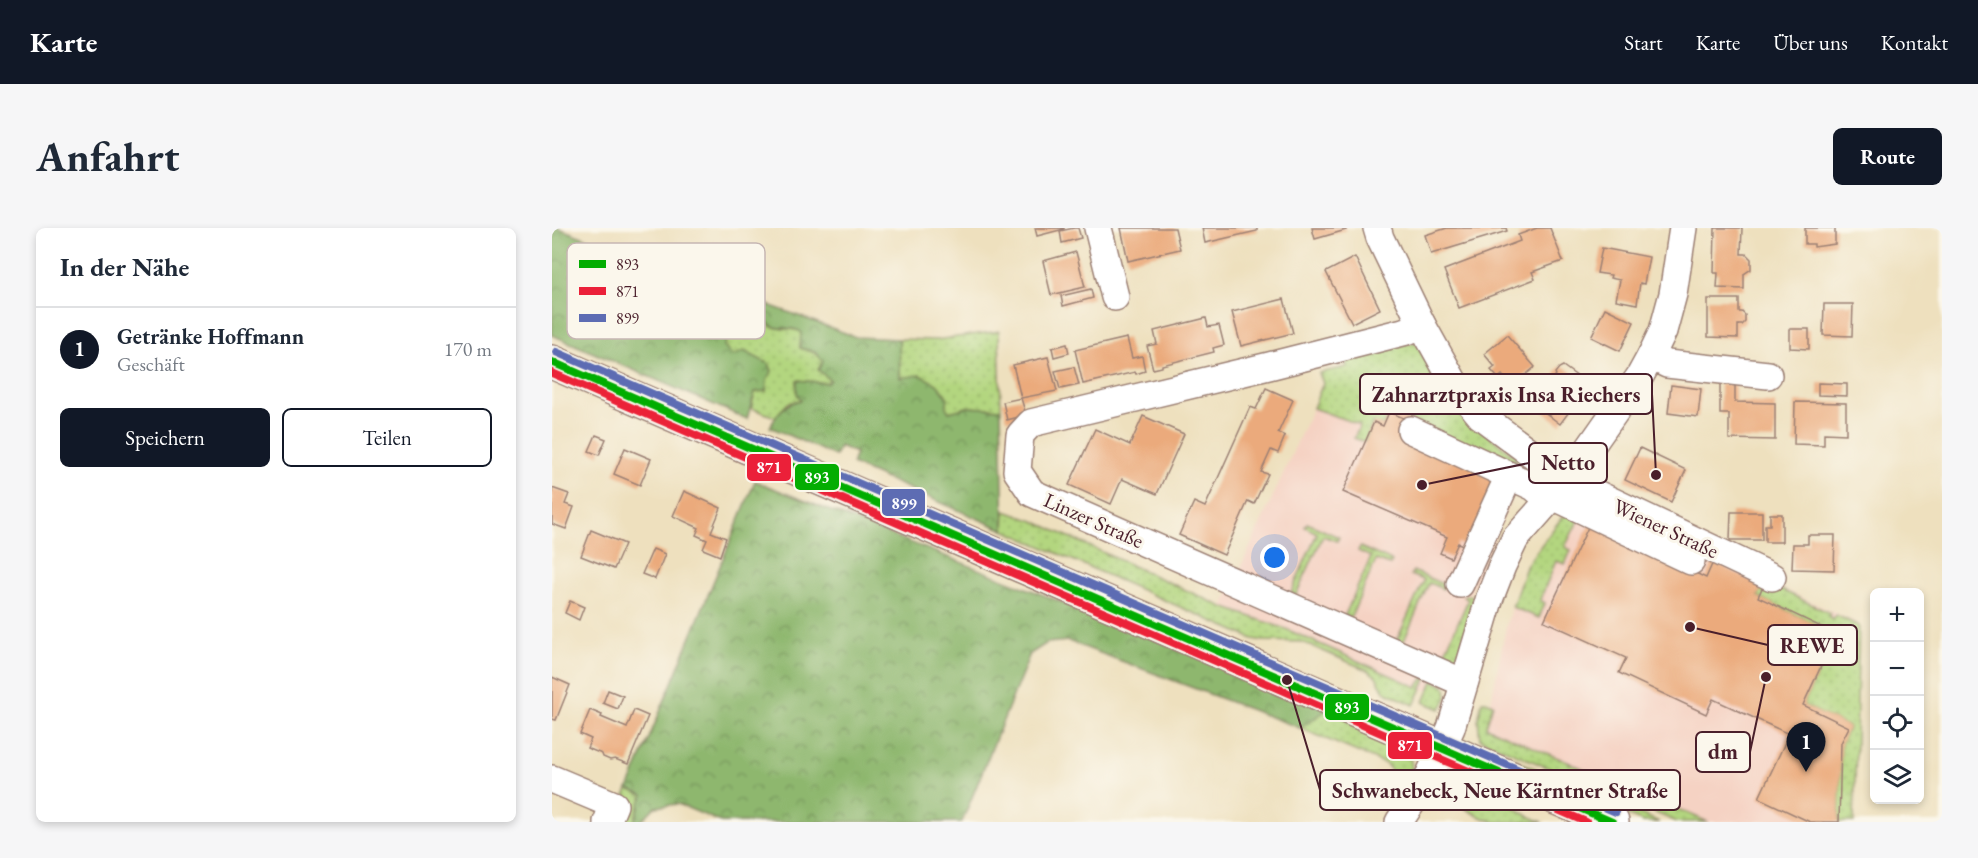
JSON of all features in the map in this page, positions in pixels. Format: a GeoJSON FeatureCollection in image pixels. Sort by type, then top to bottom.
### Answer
{"type":"FeatureCollection","features":[{"type":"Feature","properties":{"kind":"main road"},"geometry":{"type":"LineString","coordinates":[[552,362],[1612,822]]}},
{"type":"Feature","properties":{"kind":"street"},"geometry":{"type":"LineString","coordinates":[[1098,228],[1115,297]]}},
{"type":"Feature","properties":{"kind":"street"},"geometry":{"type":"LineString","coordinates":[[1377,228],[1422,325],[1456,386],[1481,416],[1556,492]]}},
{"type":"Feature","properties":{"kind":"street"},"geometry":{"type":"LineString","coordinates":[[1399,822],[1429,776],[1451,728],[1502,566],[1515,539],[1556,492],[1640,376],[1651,356],[1673,294],[1683,228]]}},
{"type":"Feature","properties":{"kind":"street","name":"Linzer Straße"},"geometry":{"type":"LineString","coordinates":[[1422,325],[1269,366],[1031,423],[1020,435],[1017,471],[1032,493],[1464,683]]}},
{"type":"Feature","properties":{"kind":"street"},"geometry":{"type":"LineString","coordinates":[[1651,356],[1667,364],[1768,375]]}},
{"type":"Feature","properties":{"kind":"street"},"geometry":{"type":"LineString","coordinates":[[1411,430],[1534,487],[1556,492],[1691,561]]}},
{"type":"Feature","properties":{"kind":"street"},"geometry":{"type":"LineString","coordinates":[[1460,584],[1509,476]]}},
{"type":"Feature","properties":{"kind":"street","name":"Wiener Straße"},"geometry":{"type":"LineString","coordinates":[[1556,492],[1772,577]]}},
{"type":"Feature","properties":{"kind":"street"},"geometry":{"type":"LineString","coordinates":[[552,779],[611,813]]}},
{"type":"Feature","properties":{"kind":"shaded area"},"geometry":{"type":"Polygon","coordinates":[[[1318,396],[1387,405],[1524,469],[1428,691],[1286,629],[1223,607],[1318,396]]]}},
{"type":"Feature","properties":{"kind":"shaded area"},"geometry":{"type":"Polygon","coordinates":[[[1590,500],[1859,624],[1854,822],[1708,822],[1486,727],[1507,622],[1527,564],[1590,500]]]}},
{"type":"Feature","properties":{"kind":"green space"},"geometry":{"type":"Polygon","coordinates":[[[552,228],[558,228],[599,243],[567,243],[567,339],[726,339],[724,346],[733,356],[744,351],[769,364],[772,371],[767,380],[766,391],[755,392],[747,419],[552,335],[552,228]]]}},
{"type":"Feature","properties":{"kind":"green space"},"geometry":{"type":"Polygon","coordinates":[[[765,304],[856,337],[899,339],[900,378],[920,375],[937,384],[948,398],[946,407],[949,412],[967,407],[1001,409],[1004,530],[852,464],[856,453],[840,446],[835,456],[770,427],[782,409],[801,400],[797,394],[797,380],[827,383],[830,380],[818,370],[823,361],[815,352],[800,348],[801,332],[769,325],[765,321],[765,304]]]}},
{"type":"Feature","properties":{"kind":"green space"},"geometry":{"type":"Polygon","coordinates":[[[765,321],[775,327],[802,332],[800,348],[813,352],[821,358],[830,379],[827,383],[797,380],[801,400],[788,403],[775,417],[751,408],[755,392],[766,391],[767,379],[772,371],[769,364],[760,360],[733,357],[724,346],[726,339],[765,339],[765,321]]]}},
{"type":"Feature","properties":{"kind":"green space"},"geometry":{"type":"Polygon","coordinates":[[[999,331],[1001,409],[967,407],[949,413],[946,407],[900,378],[899,339],[936,340],[999,331]]]}},
{"type":"Feature","properties":{"kind":"green space"},"geometry":{"type":"Polygon","coordinates":[[[1416,342],[1446,401],[1519,459],[1507,463],[1389,412],[1383,426],[1373,422],[1365,442],[1354,438],[1360,425],[1313,408],[1323,383],[1319,373],[1347,367],[1345,355],[1416,342]]]}},
{"type":"Feature","properties":{"kind":"green space"},"geometry":{"type":"Polygon","coordinates":[[[755,481],[1328,709],[1300,728],[1068,641],[1047,643],[1030,654],[962,822],[721,822],[678,804],[655,807],[640,822],[634,822],[643,795],[628,789],[755,481]]]}},
{"type":"Feature","properties":{"kind":"green space"},"geometry":{"type":"Polygon","coordinates":[[[1005,511],[1034,521],[1223,607],[1286,629],[1417,687],[1425,676],[1427,677],[1414,705],[1384,691],[1376,676],[1367,670],[1302,642],[1253,639],[1004,530],[1005,511]]]}},
{"type":"Feature","properties":{"kind":"green space"},"geometry":{"type":"Polygon","coordinates":[[[1566,512],[1578,521],[1565,547],[1571,550],[1565,564],[1556,561],[1540,600],[1545,603],[1539,618],[1512,607],[1527,564],[1566,512]]]}},
{"type":"Feature","properties":{"kind":"green space"},"geometry":{"type":"Polygon","coordinates":[[[1307,523],[1339,537],[1337,541],[1323,536],[1296,595],[1291,593],[1317,533],[1305,527],[1307,523]]]}},
{"type":"Feature","properties":{"kind":"green space"},"geometry":{"type":"Polygon","coordinates":[[[1360,547],[1392,561],[1390,565],[1376,560],[1350,619],[1344,617],[1371,557],[1358,551],[1360,547]]]}},
{"type":"Feature","properties":{"kind":"green space"},"geometry":{"type":"Polygon","coordinates":[[[1413,571],[1445,585],[1443,589],[1429,583],[1403,643],[1397,640],[1424,580],[1411,575],[1413,571]]]}},
{"type":"Feature","properties":{"kind":"green space"},"geometry":{"type":"Polygon","coordinates":[[[1765,582],[1830,613],[1828,617],[1833,620],[1836,615],[1859,626],[1854,822],[1839,822],[1841,743],[1849,727],[1803,705],[1836,634],[1758,597],[1765,582]]]}},
{"type":"Feature","properties":{"kind":"green space"},"geometry":{"type":"Polygon","coordinates":[[[1468,595],[1474,598],[1475,603],[1458,656],[1452,663],[1436,659],[1439,652],[1444,654],[1468,600],[1463,596],[1468,595]]]}},
{"type":"Feature","properties":{"kind":"green space"},"geometry":{"type":"Polygon","coordinates":[[[1433,681],[1445,686],[1447,693],[1440,709],[1424,702],[1433,681]]]}},
{"type":"Feature","properties":{"kind":"green space"},"geometry":{"type":"Polygon","coordinates":[[[1482,701],[1493,704],[1486,727],[1708,822],[1677,822],[1480,739],[1478,720],[1482,701]]]}},
{"type":"Feature","properties":{"kind":"green space"},"geometry":{"type":"Polygon","coordinates":[[[1328,709],[1399,740],[1397,747],[1411,760],[1412,772],[1398,794],[1395,775],[1386,764],[1300,728],[1328,709]]]}},
{"type":"Feature","properties":{"kind":"green space"},"geometry":{"type":"Polygon","coordinates":[[[1493,750],[1659,822],[1643,822],[1491,755],[1493,750]]]}},
{"type":"Feature","properties":{"kind":"green space"},"geometry":{"type":"Polygon","coordinates":[[[1456,776],[1471,779],[1528,816],[1543,822],[1496,822],[1474,814],[1440,788],[1447,780],[1456,776]]]}},
{"type":"Feature","properties":{"kind":"green space"},"geometry":{"type":"Polygon","coordinates":[[[628,789],[644,794],[634,822],[615,822],[628,789]]]}},
{"type":"Feature","properties":{"kind":"building"},"geometry":{"type":"Polygon","coordinates":[[[1035,228],[1064,228],[1064,229],[1037,236],[1035,228]]]}},
{"type":"Feature","properties":{"kind":"building"},"geometry":{"type":"Polygon","coordinates":[[[1078,228],[1081,238],[1062,243],[1060,231],[1078,228]]]}},
{"type":"Feature","properties":{"kind":"building"},"geometry":{"type":"Polygon","coordinates":[[[1121,228],[1175,228],[1180,249],[1128,261],[1121,228]]]}},
{"type":"Feature","properties":{"kind":"building"},"geometry":{"type":"Polygon","coordinates":[[[1202,228],[1257,228],[1257,231],[1205,243],[1202,228]]]}},
{"type":"Feature","properties":{"kind":"building"},"geometry":{"type":"Polygon","coordinates":[[[1312,228],[1345,228],[1346,230],[1315,239],[1312,228]]]}},
{"type":"Feature","properties":{"kind":"building"},"geometry":{"type":"Polygon","coordinates":[[[1447,228],[1506,228],[1507,231],[1431,254],[1425,235],[1447,228]]]}},
{"type":"Feature","properties":{"kind":"building"},"geometry":{"type":"Polygon","coordinates":[[[1537,228],[1550,228],[1563,261],[1532,272],[1535,279],[1459,308],[1444,270],[1520,241],[1518,235],[1537,228]]]}},
{"type":"Feature","properties":{"kind":"building"},"geometry":{"type":"Polygon","coordinates":[[[1715,228],[1742,228],[1741,254],[1746,254],[1751,259],[1751,269],[1744,274],[1744,289],[1717,288],[1718,273],[1714,273],[1715,228]]]}},
{"type":"Feature","properties":{"kind":"building"},"geometry":{"type":"Polygon","coordinates":[[[1805,228],[1835,228],[1835,244],[1814,247],[1814,244],[1805,244],[1805,228]]]}},
{"type":"Feature","properties":{"kind":"building"},"geometry":{"type":"Polygon","coordinates":[[[1602,248],[1649,257],[1644,284],[1640,283],[1637,304],[1616,300],[1620,280],[1610,278],[1611,275],[1597,273],[1602,248]]]}},
{"type":"Feature","properties":{"kind":"building"},"geometry":{"type":"Polygon","coordinates":[[[1076,252],[1085,287],[1051,295],[1043,261],[1076,252]]]}},
{"type":"Feature","properties":{"kind":"building"},"geometry":{"type":"Polygon","coordinates":[[[1355,257],[1380,309],[1352,323],[1326,272],[1355,257]]]}},
{"type":"Feature","properties":{"kind":"building"},"geometry":{"type":"Polygon","coordinates":[[[1091,289],[1093,298],[1063,306],[1061,296],[1091,289]]]}},
{"type":"Feature","properties":{"kind":"building"},"geometry":{"type":"Polygon","coordinates":[[[1284,299],[1293,333],[1241,346],[1232,312],[1284,299]]]}},
{"type":"Feature","properties":{"kind":"building"},"geometry":{"type":"Polygon","coordinates":[[[1708,299],[1739,299],[1739,312],[1745,315],[1745,322],[1738,325],[1738,338],[1708,337],[1708,299]]]}},
{"type":"Feature","properties":{"kind":"building"},"geometry":{"type":"Polygon","coordinates":[[[1824,304],[1853,304],[1852,336],[1823,335],[1824,304]]]}},
{"type":"Feature","properties":{"kind":"building"},"geometry":{"type":"Polygon","coordinates":[[[1605,308],[1634,322],[1620,351],[1591,337],[1605,308]]]}},
{"type":"Feature","properties":{"kind":"building"},"geometry":{"type":"Polygon","coordinates":[[[1206,318],[1208,327],[1219,325],[1224,345],[1213,348],[1214,352],[1153,369],[1147,346],[1157,344],[1154,331],[1206,318]]]}},
{"type":"Feature","properties":{"kind":"building"},"geometry":{"type":"Polygon","coordinates":[[[1790,329],[1809,329],[1809,349],[1790,348],[1790,329]]]}},
{"type":"Feature","properties":{"kind":"building"},"geometry":{"type":"Polygon","coordinates":[[[1507,335],[1535,367],[1512,386],[1502,375],[1498,378],[1491,370],[1495,367],[1484,354],[1507,335]]]}},
{"type":"Feature","properties":{"kind":"building"},"geometry":{"type":"Polygon","coordinates":[[[1127,338],[1132,358],[1142,356],[1145,371],[1083,384],[1075,350],[1127,338]]]}},
{"type":"Feature","properties":{"kind":"building"},"geometry":{"type":"Polygon","coordinates":[[[1067,344],[1069,353],[1054,357],[1052,348],[1067,344]]]}},
{"type":"Feature","properties":{"kind":"building"},"geometry":{"type":"Polygon","coordinates":[[[1048,357],[1057,391],[1021,398],[1013,365],[1048,357]]]}},
{"type":"Feature","properties":{"kind":"building"},"geometry":{"type":"Polygon","coordinates":[[[1563,366],[1589,385],[1560,424],[1534,404],[1556,375],[1555,373],[1563,366]]]}},
{"type":"Feature","properties":{"kind":"building"},"geometry":{"type":"Polygon","coordinates":[[[1074,367],[1079,385],[1060,389],[1055,371],[1074,367]]]}},
{"type":"Feature","properties":{"kind":"building"},"geometry":{"type":"Polygon","coordinates":[[[1818,383],[1847,384],[1847,396],[1818,395],[1818,383]]]}},
{"type":"Feature","properties":{"kind":"building"},"geometry":{"type":"Polygon","coordinates":[[[1720,384],[1735,384],[1735,402],[1775,403],[1775,440],[1729,439],[1729,414],[1720,414],[1720,384]]]}},
{"type":"Feature","properties":{"kind":"building"},"geometry":{"type":"Polygon","coordinates":[[[1671,385],[1701,389],[1698,417],[1668,413],[1671,385]]]}},
{"type":"Feature","properties":{"kind":"building"},"geometry":{"type":"Polygon","coordinates":[[[1266,388],[1293,400],[1278,433],[1285,436],[1278,453],[1271,450],[1261,472],[1268,474],[1254,504],[1248,501],[1224,555],[1179,535],[1194,502],[1205,507],[1250,407],[1256,409],[1266,388]]]}},
{"type":"Feature","properties":{"kind":"building"},"geometry":{"type":"Polygon","coordinates":[[[1021,398],[1026,415],[1007,420],[1003,402],[1021,398]]]}},
{"type":"Feature","properties":{"kind":"building"},"geometry":{"type":"Polygon","coordinates":[[[1795,402],[1846,403],[1846,434],[1824,433],[1824,445],[1794,444],[1795,402]]]}},
{"type":"Feature","properties":{"kind":"building"},"geometry":{"type":"Polygon","coordinates":[[[1389,412],[1406,419],[1500,478],[1470,548],[1458,543],[1451,558],[1440,553],[1447,537],[1343,492],[1374,422],[1383,426],[1389,412]]]}},
{"type":"Feature","properties":{"kind":"building"},"geometry":{"type":"Polygon","coordinates":[[[1143,416],[1184,434],[1157,494],[1122,479],[1111,504],[1069,485],[1095,429],[1130,445],[1143,416]]]}},
{"type":"Feature","properties":{"kind":"building"},"geometry":{"type":"Polygon","coordinates":[[[596,435],[606,439],[599,455],[589,451],[596,435]]]}},
{"type":"Feature","properties":{"kind":"building"},"geometry":{"type":"Polygon","coordinates":[[[625,448],[651,459],[640,485],[614,474],[625,448]]]}},
{"type":"Feature","properties":{"kind":"building"},"geometry":{"type":"Polygon","coordinates":[[[1640,448],[1686,470],[1671,502],[1625,480],[1640,448]]]}},
{"type":"Feature","properties":{"kind":"building"},"geometry":{"type":"Polygon","coordinates":[[[552,488],[569,494],[565,504],[574,507],[566,529],[552,524],[552,488]]]}},
{"type":"Feature","properties":{"kind":"building"},"geometry":{"type":"Polygon","coordinates":[[[684,491],[721,508],[711,532],[726,538],[720,556],[703,549],[707,540],[696,535],[699,528],[673,516],[684,491]]]}},
{"type":"Feature","properties":{"kind":"building"},"geometry":{"type":"Polygon","coordinates":[[[1731,512],[1762,512],[1762,540],[1730,540],[1731,512]]]}},
{"type":"Feature","properties":{"kind":"building"},"geometry":{"type":"Polygon","coordinates":[[[1770,514],[1782,514],[1782,542],[1765,542],[1765,525],[1770,525],[1770,514]]]}},
{"type":"Feature","properties":{"kind":"building"},"geometry":{"type":"Polygon","coordinates":[[[1590,523],[1706,578],[1713,562],[1763,586],[1758,597],[1836,634],[1803,705],[1849,727],[1841,743],[1839,822],[1810,822],[1759,798],[1789,734],[1713,699],[1706,714],[1619,673],[1626,658],[1544,621],[1590,523]]]}},
{"type":"Feature","properties":{"kind":"building"},"geometry":{"type":"Polygon","coordinates":[[[591,530],[625,544],[614,569],[581,556],[591,530]]]}},
{"type":"Feature","properties":{"kind":"building"},"geometry":{"type":"Polygon","coordinates":[[[1808,535],[1835,535],[1834,570],[1792,569],[1793,544],[1808,544],[1808,535]]]}},
{"type":"Feature","properties":{"kind":"building"},"geometry":{"type":"Polygon","coordinates":[[[653,549],[665,554],[655,579],[642,574],[653,549]]]}},
{"type":"Feature","properties":{"kind":"building"},"geometry":{"type":"Polygon","coordinates":[[[570,601],[584,607],[579,620],[565,613],[570,601]]]}},
{"type":"Feature","properties":{"kind":"building"},"geometry":{"type":"Polygon","coordinates":[[[552,677],[570,685],[556,720],[552,719],[552,677]]]}},
{"type":"Feature","properties":{"kind":"building"},"geometry":{"type":"Polygon","coordinates":[[[608,690],[623,696],[618,709],[603,703],[608,690]]]}},
{"type":"Feature","properties":{"kind":"building"},"geometry":{"type":"Polygon","coordinates":[[[590,710],[627,728],[634,710],[648,716],[628,764],[615,759],[610,760],[587,748],[591,739],[580,734],[590,710]]]}},
{"type":"Feature","properties":{"kind":"transit line","name":"899"},"geometry":{"type":"LineString","coordinates":[[556,352],[1616,812]]}},
{"type":"Feature","properties":{"kind":"transit line","name":"893"},"geometry":{"type":"LineString","coordinates":[[552,362],[1612,822]]}},
{"type":"Feature","properties":{"kind":"transit line","name":"871"},"geometry":{"type":"LineString","coordinates":[[552,373],[1586,822]]}},
{"type":"Feature","properties":{"kind":"place","name":"Zahnarztpraxis Insa Riechers"},"geometry":{"type":"Point","coordinates":[1656,475]}},
{"type":"Feature","properties":{"kind":"place","name":"Netto"},"geometry":{"type":"Point","coordinates":[1422,485]}},
{"type":"Feature","properties":{"kind":"place","name":"REWE"},"geometry":{"type":"Point","coordinates":[1690,627]}},
{"type":"Feature","properties":{"kind":"place","name":"dm"},"geometry":{"type":"Point","coordinates":[1766,677]}},
{"type":"Feature","properties":{"kind":"place","name":"Schwanebeck, Neue Kärntner Straße"},"geometry":{"type":"Point","coordinates":[1287,680]}},
{"type":"Feature","properties":{"kind":"place","name":"Getränke Hoffmann"},"geometry":{"type":"Point","coordinates":[1806,772]}}]}
